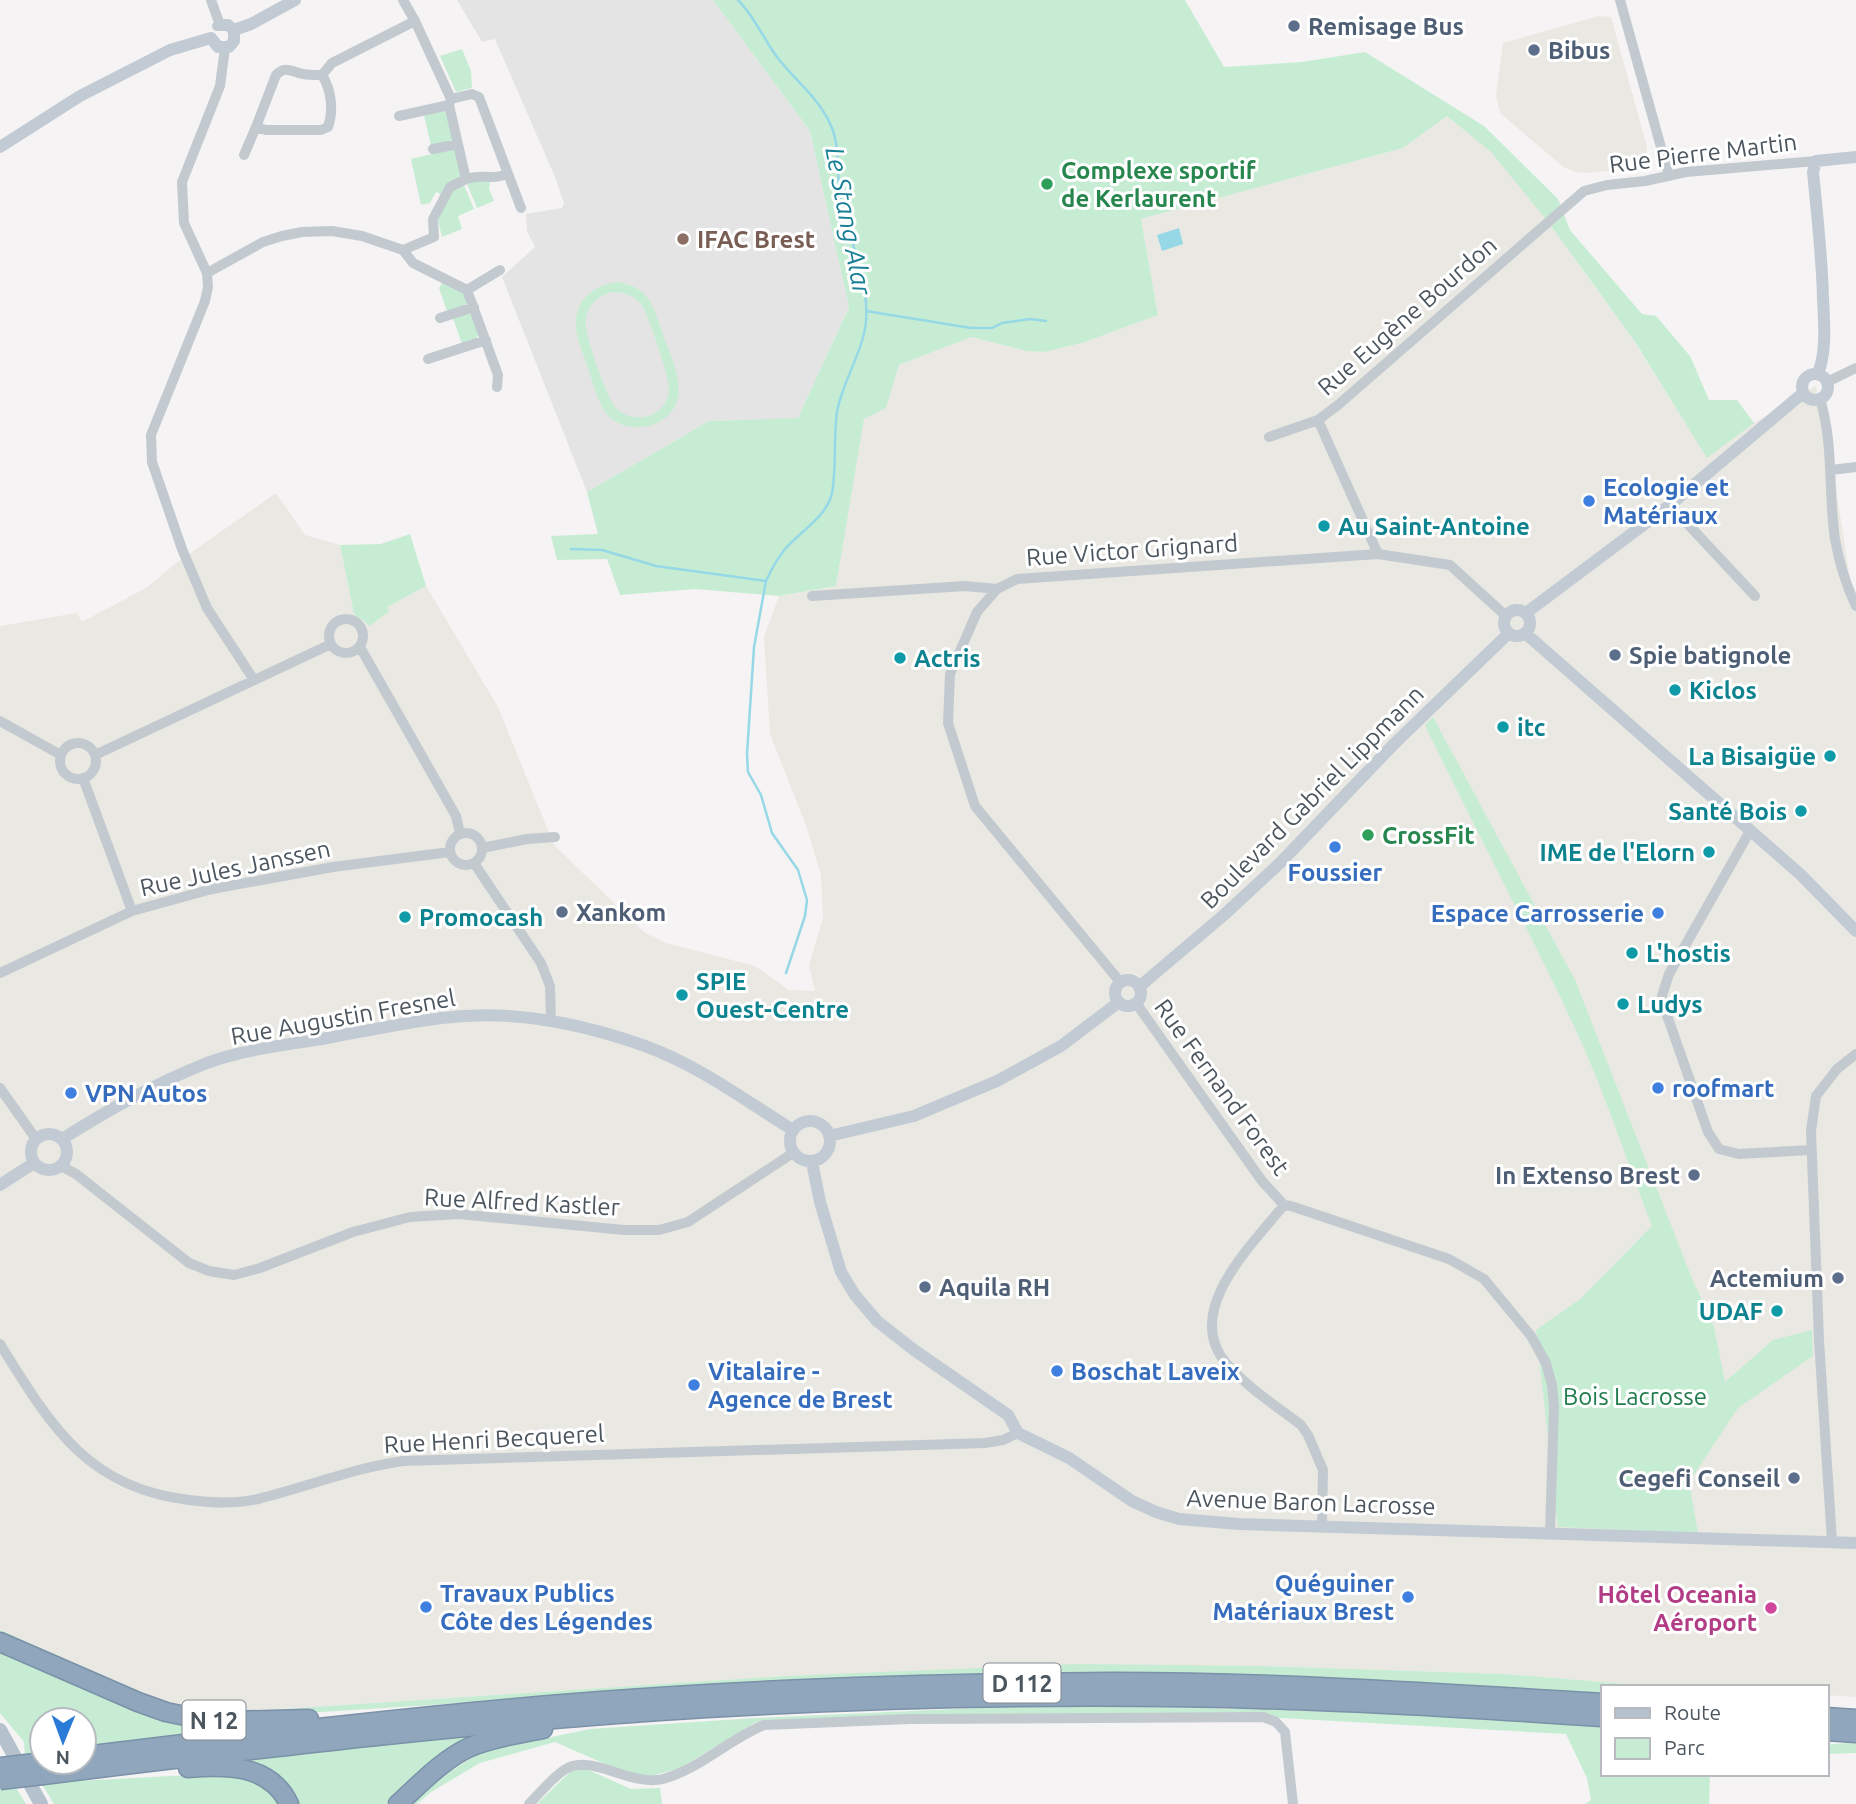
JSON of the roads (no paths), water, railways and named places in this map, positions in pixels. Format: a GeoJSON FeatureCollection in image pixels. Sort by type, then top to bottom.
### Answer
{"type":"FeatureCollection","features":[{"type":"Feature","properties":{"kind":"highway","name":"N 12"},"geometry":{"type":"LineString","coordinates":[[0,1642],[138,1702],[195,1718],[232,1721],[442,1715]]}},
{"type":"Feature","properties":{"kind":"highway","name":"D 112"},"geometry":{"type":"LineString","coordinates":[[442,1715],[742,1692],[1078,1683],[1331,1688],[1601,1703]]}},
{"type":"Feature","properties":{"kind":"highway","name":"D 112"},"geometry":{"type":"LineString","coordinates":[[464,1726],[709,1708],[921,1699],[1116,1697],[1286,1699],[1601,1717]]}},
{"type":"Feature","properties":{"kind":"highway"},"geometry":{"type":"LineString","coordinates":[[398,1804],[437,1768],[470,1748],[503,1737],[551,1727],[637,1719],[709,1708]]}},
{"type":"Feature","properties":{"kind":"highway","name":"N 12"},"geometry":{"type":"LineString","coordinates":[[98,1761],[359,1723],[442,1715]]}},
{"type":"Feature","properties":{"kind":"highway"},"geometry":{"type":"LineString","coordinates":[[1828,1717],[1856,1719]]}},
{"type":"Feature","properties":{"kind":"highway","name":"N 12"},"geometry":{"type":"LineString","coordinates":[[98,1762],[464,1726]]}},
{"type":"Feature","properties":{"kind":"highway"},"geometry":{"type":"LineString","coordinates":[[1828,1731],[1856,1733]]}},
{"type":"Feature","properties":{"kind":"highway"},"geometry":{"type":"LineString","coordinates":[[98,1767],[119,1773],[236,1766],[261,1774],[276,1785],[289,1804]]}},
{"type":"Feature","properties":{"kind":"highway","name":"N 12"},"geometry":{"type":"LineString","coordinates":[[0,1767],[28,1767]]}},
{"type":"Feature","properties":{"kind":"highway","name":"N 12"},"geometry":{"type":"LineString","coordinates":[[0,1780],[28,1771]]}},
{"type":"Feature","properties":{"kind":"main road"},"geometry":{"type":"LineString","coordinates":[[0,1730],[41,1804]]}},
{"type":"Feature","properties":{"kind":"main road"},"geometry":{"type":"LineString","coordinates":[[0,1745],[34,1804]]}},
{"type":"Feature","properties":{"kind":"street"},"geometry":{"type":"LineString","coordinates":[[211,0],[216,29],[215,45],[225,48]]}},
{"type":"Feature","properties":{"kind":"street"},"geometry":{"type":"LineString","coordinates":[[234,30],[295,0]]}},
{"type":"Feature","properties":{"kind":"street"},"geometry":{"type":"LineString","coordinates":[[403,0],[415,21],[450,102],[466,179]]}},
{"type":"Feature","properties":{"kind":"street"},"geometry":{"type":"LineString","coordinates":[[1620,0],[1669,176]]}},
{"type":"Feature","properties":{"kind":"street"},"geometry":{"type":"LineString","coordinates":[[322,75],[332,63],[415,21]]}},
{"type":"Feature","properties":{"kind":"street"},"geometry":{"type":"LineString","coordinates":[[0,147],[80,96],[170,50],[228,25],[234,30]]}},
{"type":"Feature","properties":{"kind":"street"},"geometry":{"type":"LineString","coordinates":[[234,30],[234,41],[225,48],[220,86],[182,182],[184,223],[207,273],[208,287],[205,301],[151,436],[152,462],[182,549],[207,608],[254,680]]}},
{"type":"Feature","properties":{"kind":"street"},"geometry":{"type":"LineString","coordinates":[[244,155],[276,75],[281,70],[289,69],[303,74],[322,75]]}},
{"type":"Feature","properties":{"kind":"street"},"geometry":{"type":"LineString","coordinates":[[256,127],[266,130],[321,130],[328,127],[330,88],[322,75]]}},
{"type":"Feature","properties":{"kind":"street"},"geometry":{"type":"LineString","coordinates":[[399,116],[472,94],[479,97],[521,208]]}},
{"type":"Feature","properties":{"kind":"street"},"geometry":{"type":"LineString","coordinates":[[433,149],[458,144]]}},
{"type":"Feature","properties":{"kind":"street","name":"Rue Pierre Martin"},"geometry":{"type":"LineString","coordinates":[[1562,209],[1584,191],[1607,185],[1645,181],[1686,172],[1856,157]]}},
{"type":"Feature","properties":{"kind":"street"},"geometry":{"type":"LineString","coordinates":[[1816,161],[1813,172],[1822,266],[1825,337],[1823,378],[1828,390],[1820,399],[1812,400],[1803,393],[1801,385],[1805,377],[1823,378],[1856,368]]}},
{"type":"Feature","properties":{"kind":"street"},"geometry":{"type":"LineString","coordinates":[[403,250],[434,237],[433,219],[450,187],[479,175],[496,179],[507,174]]}},
{"type":"Feature","properties":{"kind":"street","name":"Rue Eugène Bourdon"},"geometry":{"type":"LineString","coordinates":[[1269,437],[1318,419],[1338,405],[1562,209]]}},
{"type":"Feature","properties":{"kind":"street"},"geometry":{"type":"LineString","coordinates":[[207,273],[263,242],[302,232],[347,232],[403,250],[413,263],[467,290],[498,375],[497,387]]}},
{"type":"Feature","properties":{"kind":"street"},"geometry":{"type":"LineString","coordinates":[[467,290],[500,270]]}},
{"type":"Feature","properties":{"kind":"street"},"geometry":{"type":"LineString","coordinates":[[440,318],[474,307]]}},
{"type":"Feature","properties":{"kind":"street"},"geometry":{"type":"LineString","coordinates":[[428,359],[485,340]]}},
{"type":"Feature","properties":{"kind":"street"},"geometry":{"type":"LineString","coordinates":[[1526,613],[1670,505],[1803,393]]}},
{"type":"Feature","properties":{"kind":"street"},"geometry":{"type":"LineString","coordinates":[[1820,399],[1831,470],[1835,538],[1856,606]]}},
{"type":"Feature","properties":{"kind":"street"},"geometry":{"type":"LineString","coordinates":[[1318,419],[1378,554]]}},
{"type":"Feature","properties":{"kind":"street"},"geometry":{"type":"LineString","coordinates":[[1831,470],[1856,467]]}},
{"type":"Feature","properties":{"kind":"street"},"geometry":{"type":"LineString","coordinates":[[1670,505],[1755,596]]}},
{"type":"Feature","properties":{"kind":"street","name":"Rue Victor Grignard"},"geometry":{"type":"LineString","coordinates":[[1121,983],[975,806],[948,723],[950,674],[977,612],[997,589],[1017,579],[1378,554],[1450,565],[1506,616]]}},
{"type":"Feature","properties":{"kind":"street"},"geometry":{"type":"LineString","coordinates":[[812,596],[965,586],[997,589]]}},
{"type":"Feature","properties":{"kind":"street"},"geometry":{"type":"LineString","coordinates":[[1517,610],[1526,613],[1530,623],[1525,633],[1517,636],[1509,633],[1505,627],[1506,616],[1517,610]]}},
{"type":"Feature","properties":{"kind":"street"},"geometry":{"type":"LineString","coordinates":[[360,647],[345,654],[331,644],[331,628],[337,621],[346,619],[360,626],[363,633],[360,647],[456,816],[460,834]]}},
{"type":"Feature","properties":{"kind":"street","name":"Boulevard Gabriel Lippmann"},"geometry":{"type":"LineString","coordinates":[[1139,987],[1281,862],[1394,744],[1509,633]]}},
{"type":"Feature","properties":{"kind":"street"},"geometry":{"type":"LineString","coordinates":[[1525,633],[1801,875],[1856,931]]}},
{"type":"Feature","properties":{"kind":"street"},"geometry":{"type":"LineString","coordinates":[[95,755],[331,644]]}},
{"type":"Feature","properties":{"kind":"street"},"geometry":{"type":"LineString","coordinates":[[0,721],[61,755]]}},
{"type":"Feature","properties":{"kind":"street"},"geometry":{"type":"LineString","coordinates":[[78,743],[91,749],[95,755],[94,769],[83,778],[77,779],[65,774],[60,761],[65,749],[78,743]]}},
{"type":"Feature","properties":{"kind":"street"},"geometry":{"type":"LineString","coordinates":[[83,778],[132,911]]}},
{"type":"Feature","properties":{"kind":"street"},"geometry":{"type":"LineString","coordinates":[[1750,831],[1669,974],[1662,996],[1663,1004],[1708,1132],[1719,1149],[1739,1154],[1811,1150]]}},
{"type":"Feature","properties":{"kind":"street"},"geometry":{"type":"LineString","coordinates":[[460,834],[472,834],[482,848],[474,863],[462,865],[452,858],[450,852],[454,838],[460,834]]}},
{"type":"Feature","properties":{"kind":"street"},"geometry":{"type":"LineString","coordinates":[[482,848],[555,836]]}},
{"type":"Feature","properties":{"kind":"street","name":"Rue Jules Janssen"},"geometry":{"type":"LineString","coordinates":[[0,973],[132,911],[212,889],[333,867],[450,852]]}},
{"type":"Feature","properties":{"kind":"street"},"geometry":{"type":"LineString","coordinates":[[474,863],[541,963],[550,986],[551,1021]]}},
{"type":"Feature","properties":{"kind":"street"},"geometry":{"type":"LineString","coordinates":[[1133,981],[1139,987],[1141,998],[1136,1003],[1126,1006],[1119,1002],[1116,990],[1121,983],[1133,981]]}},
{"type":"Feature","properties":{"kind":"street"},"geometry":{"type":"LineString","coordinates":[[829,1136],[914,1116],[988,1085],[1061,1046],[1119,1002]]}},
{"type":"Feature","properties":{"kind":"street","name":"Rue Fernand Forest"},"geometry":{"type":"LineString","coordinates":[[1136,1003],[1262,1181],[1284,1206],[1291,1206],[1449,1259],[1484,1279],[1514,1314],[1531,1336],[1546,1363],[1552,1385],[1554,1407],[1550,1532]]}},
{"type":"Feature","properties":{"kind":"street","name":"Rue Augustin Fresnel"},"geometry":{"type":"LineString","coordinates":[[62,1139],[119,1103],[210,1062],[239,1054],[444,1018],[502,1017],[551,1021],[607,1034],[668,1056],[793,1130]]}},
{"type":"Feature","properties":{"kind":"street"},"geometry":{"type":"LineString","coordinates":[[1832,1542],[1819,1340],[1811,1150],[1812,1113],[1816,1096],[1837,1069],[1856,1054]]}},
{"type":"Feature","properties":{"kind":"street"},"geometry":{"type":"LineString","coordinates":[[0,1088],[36,1139]]}},
{"type":"Feature","properties":{"kind":"street"},"geometry":{"type":"LineString","coordinates":[[803,1122],[816,1122],[829,1136],[827,1152],[823,1157],[812,1161],[802,1160],[793,1153],[789,1142],[793,1130],[803,1122]]}},
{"type":"Feature","properties":{"kind":"street"},"geometry":{"type":"LineString","coordinates":[[49,1134],[62,1139],[67,1156],[61,1166],[47,1171],[34,1163],[31,1151],[36,1139],[49,1134]]}},
{"type":"Feature","properties":{"kind":"street","name":"Rue Alfred Kastler"},"geometry":{"type":"LineString","coordinates":[[61,1166],[76,1174],[189,1263],[209,1271],[234,1275],[260,1268],[353,1232],[410,1217],[457,1214],[624,1230],[659,1230],[688,1222],[793,1153]]}},
{"type":"Feature","properties":{"kind":"street","name":"Avenue Baron Lacrosse"},"geometry":{"type":"LineString","coordinates":[[812,1161],[832,1246],[841,1272],[855,1295],[877,1321],[1008,1415],[1018,1433],[1069,1458],[1132,1501],[1167,1516],[1239,1524],[1856,1543]]}},
{"type":"Feature","properties":{"kind":"street"},"geometry":{"type":"LineString","coordinates":[[0,1185],[34,1163]]}},
{"type":"Feature","properties":{"kind":"street"},"geometry":{"type":"LineString","coordinates":[[1284,1206],[1228,1276],[1214,1304],[1211,1336],[1225,1362],[1301,1426],[1308,1435],[1323,1470],[1322,1526]]}},
{"type":"Feature","properties":{"kind":"street","name":"Rue Henri Becquerel"},"geometry":{"type":"LineString","coordinates":[[0,1344],[53,1424],[77,1452],[104,1473],[134,1487],[169,1498],[205,1502],[259,1499],[347,1471],[403,1461],[985,1443],[1003,1440],[1018,1433]]}},
{"type":"Feature","properties":{"kind":"street"},"geometry":{"type":"LineString","coordinates":[[529,1804],[565,1769],[583,1763],[645,1781],[663,1779],[685,1771],[747,1732],[764,1726],[911,1718],[1263,1717],[1276,1722],[1284,1732],[1293,1804]]}},
{"type":"Feature","properties":{"kind":"water"},"geometry":{"type":"Polygon","coordinates":[[[1179,228],[1183,244],[1162,251],[1157,235],[1179,228]]]}},
{"type":"Feature","properties":{"kind":"waterway","name":"Le Stang Alar"},"geometry":{"type":"LineString","coordinates":[[738,0],[777,57],[821,108],[832,128],[841,202],[862,276],[866,306],[861,343],[837,412],[831,497],[817,518],[785,549],[770,573],[766,581],[754,647],[748,772],[761,795],[772,833],[798,870],[807,900],[805,916],[786,973]]}},
{"type":"Feature","properties":{"kind":"waterway"},"geometry":{"type":"LineString","coordinates":[[866,311],[971,328],[992,328],[1002,323],[1030,319],[1046,321]]}},
{"type":"Feature","properties":{"kind":"waterway"},"geometry":{"type":"LineString","coordinates":[[571,549],[602,550],[656,566],[766,581]]}},
{"type":"Feature","properties":{"kind":"place","name":"Remisage Bus"},"geometry":{"type":"Point","coordinates":[1294,26]}},
{"type":"Feature","properties":{"kind":"place","name":"Bibus"},"geometry":{"type":"Point","coordinates":[1534,50]}},
{"type":"Feature","properties":{"kind":"place","name":"Complexe sportif de Kerlaurent"},"geometry":{"type":"Point","coordinates":[1047,184]}},
{"type":"Feature","properties":{"kind":"place","name":"IFAC Brest"},"geometry":{"type":"Point","coordinates":[683,239]}},
{"type":"Feature","properties":{"kind":"place","name":"Ecologie et Matériaux"},"geometry":{"type":"Point","coordinates":[1589,501]}},
{"type":"Feature","properties":{"kind":"place","name":"Au Saint-Antoine"},"geometry":{"type":"Point","coordinates":[1324,526]}},
{"type":"Feature","properties":{"kind":"place","name":"Spie batignole"},"geometry":{"type":"Point","coordinates":[1615,655]}},
{"type":"Feature","properties":{"kind":"place","name":"Actris"},"geometry":{"type":"Point","coordinates":[900,658]}},
{"type":"Feature","properties":{"kind":"place","name":"Kiclos"},"geometry":{"type":"Point","coordinates":[1675,690]}},
{"type":"Feature","properties":{"kind":"place","name":"itc"},"geometry":{"type":"Point","coordinates":[1503,727]}},
{"type":"Feature","properties":{"kind":"place","name":"La Bisaigüe"},"geometry":{"type":"Point","coordinates":[1830,756]}},
{"type":"Feature","properties":{"kind":"place","name":"Santé Bois"},"geometry":{"type":"Point","coordinates":[1801,811]}},
{"type":"Feature","properties":{"kind":"place","name":"CrossFit"},"geometry":{"type":"Point","coordinates":[1368,835]}},
{"type":"Feature","properties":{"kind":"place","name":"Foussier"},"geometry":{"type":"Point","coordinates":[1335,847]}},
{"type":"Feature","properties":{"kind":"place","name":"IME de l'Elorn"},"geometry":{"type":"Point","coordinates":[1709,852]}},
{"type":"Feature","properties":{"kind":"place","name":"Xankom"},"geometry":{"type":"Point","coordinates":[562,912]}},
{"type":"Feature","properties":{"kind":"place","name":"Espace Carrosserie"},"geometry":{"type":"Point","coordinates":[1658,913]}},
{"type":"Feature","properties":{"kind":"place","name":"Promocash"},"geometry":{"type":"Point","coordinates":[405,917]}},
{"type":"Feature","properties":{"kind":"place","name":"L'hostis"},"geometry":{"type":"Point","coordinates":[1632,953]}},
{"type":"Feature","properties":{"kind":"place","name":"SPIE Ouest-Centre"},"geometry":{"type":"Point","coordinates":[682,995]}},
{"type":"Feature","properties":{"kind":"place","name":"Ludys"},"geometry":{"type":"Point","coordinates":[1623,1004]}},
{"type":"Feature","properties":{"kind":"place","name":"roofmart"},"geometry":{"type":"Point","coordinates":[1658,1088]}},
{"type":"Feature","properties":{"kind":"place","name":"VPN Autos"},"geometry":{"type":"Point","coordinates":[71,1093]}},
{"type":"Feature","properties":{"kind":"place","name":"In Extenso Brest"},"geometry":{"type":"Point","coordinates":[1694,1175]}},
{"type":"Feature","properties":{"kind":"place","name":"Actemium"},"geometry":{"type":"Point","coordinates":[1838,1278]}},
{"type":"Feature","properties":{"kind":"place","name":"Aquila RH"},"geometry":{"type":"Point","coordinates":[925,1287]}},
{"type":"Feature","properties":{"kind":"place","name":"UDAF"},"geometry":{"type":"Point","coordinates":[1777,1311]}},
{"type":"Feature","properties":{"kind":"place","name":"Boschat Laveix"},"geometry":{"type":"Point","coordinates":[1057,1371]}},
{"type":"Feature","properties":{"kind":"place","name":"Vitalaire - Agence de Brest"},"geometry":{"type":"Point","coordinates":[694,1385]}},
{"type":"Feature","properties":{"kind":"place","name":"Cegefi Conseil"},"geometry":{"type":"Point","coordinates":[1794,1478]}},
{"type":"Feature","properties":{"kind":"place","name":"Quéguiner Matériaux Brest"},"geometry":{"type":"Point","coordinates":[1408,1597]}},
{"type":"Feature","properties":{"kind":"place","name":"Travaux Publics Côte des Légendes"},"geometry":{"type":"Point","coordinates":[426,1607]}},
{"type":"Feature","properties":{"kind":"place","name":"Hôtel Oceania Aéroport"},"geometry":{"type":"Point","coordinates":[1771,1608]}},
{"type":"Feature","properties":{"kind":"park label","name":"Bois Lacrosse"},"geometry":{"type":"Point","coordinates":[1635,1396]}}]}
